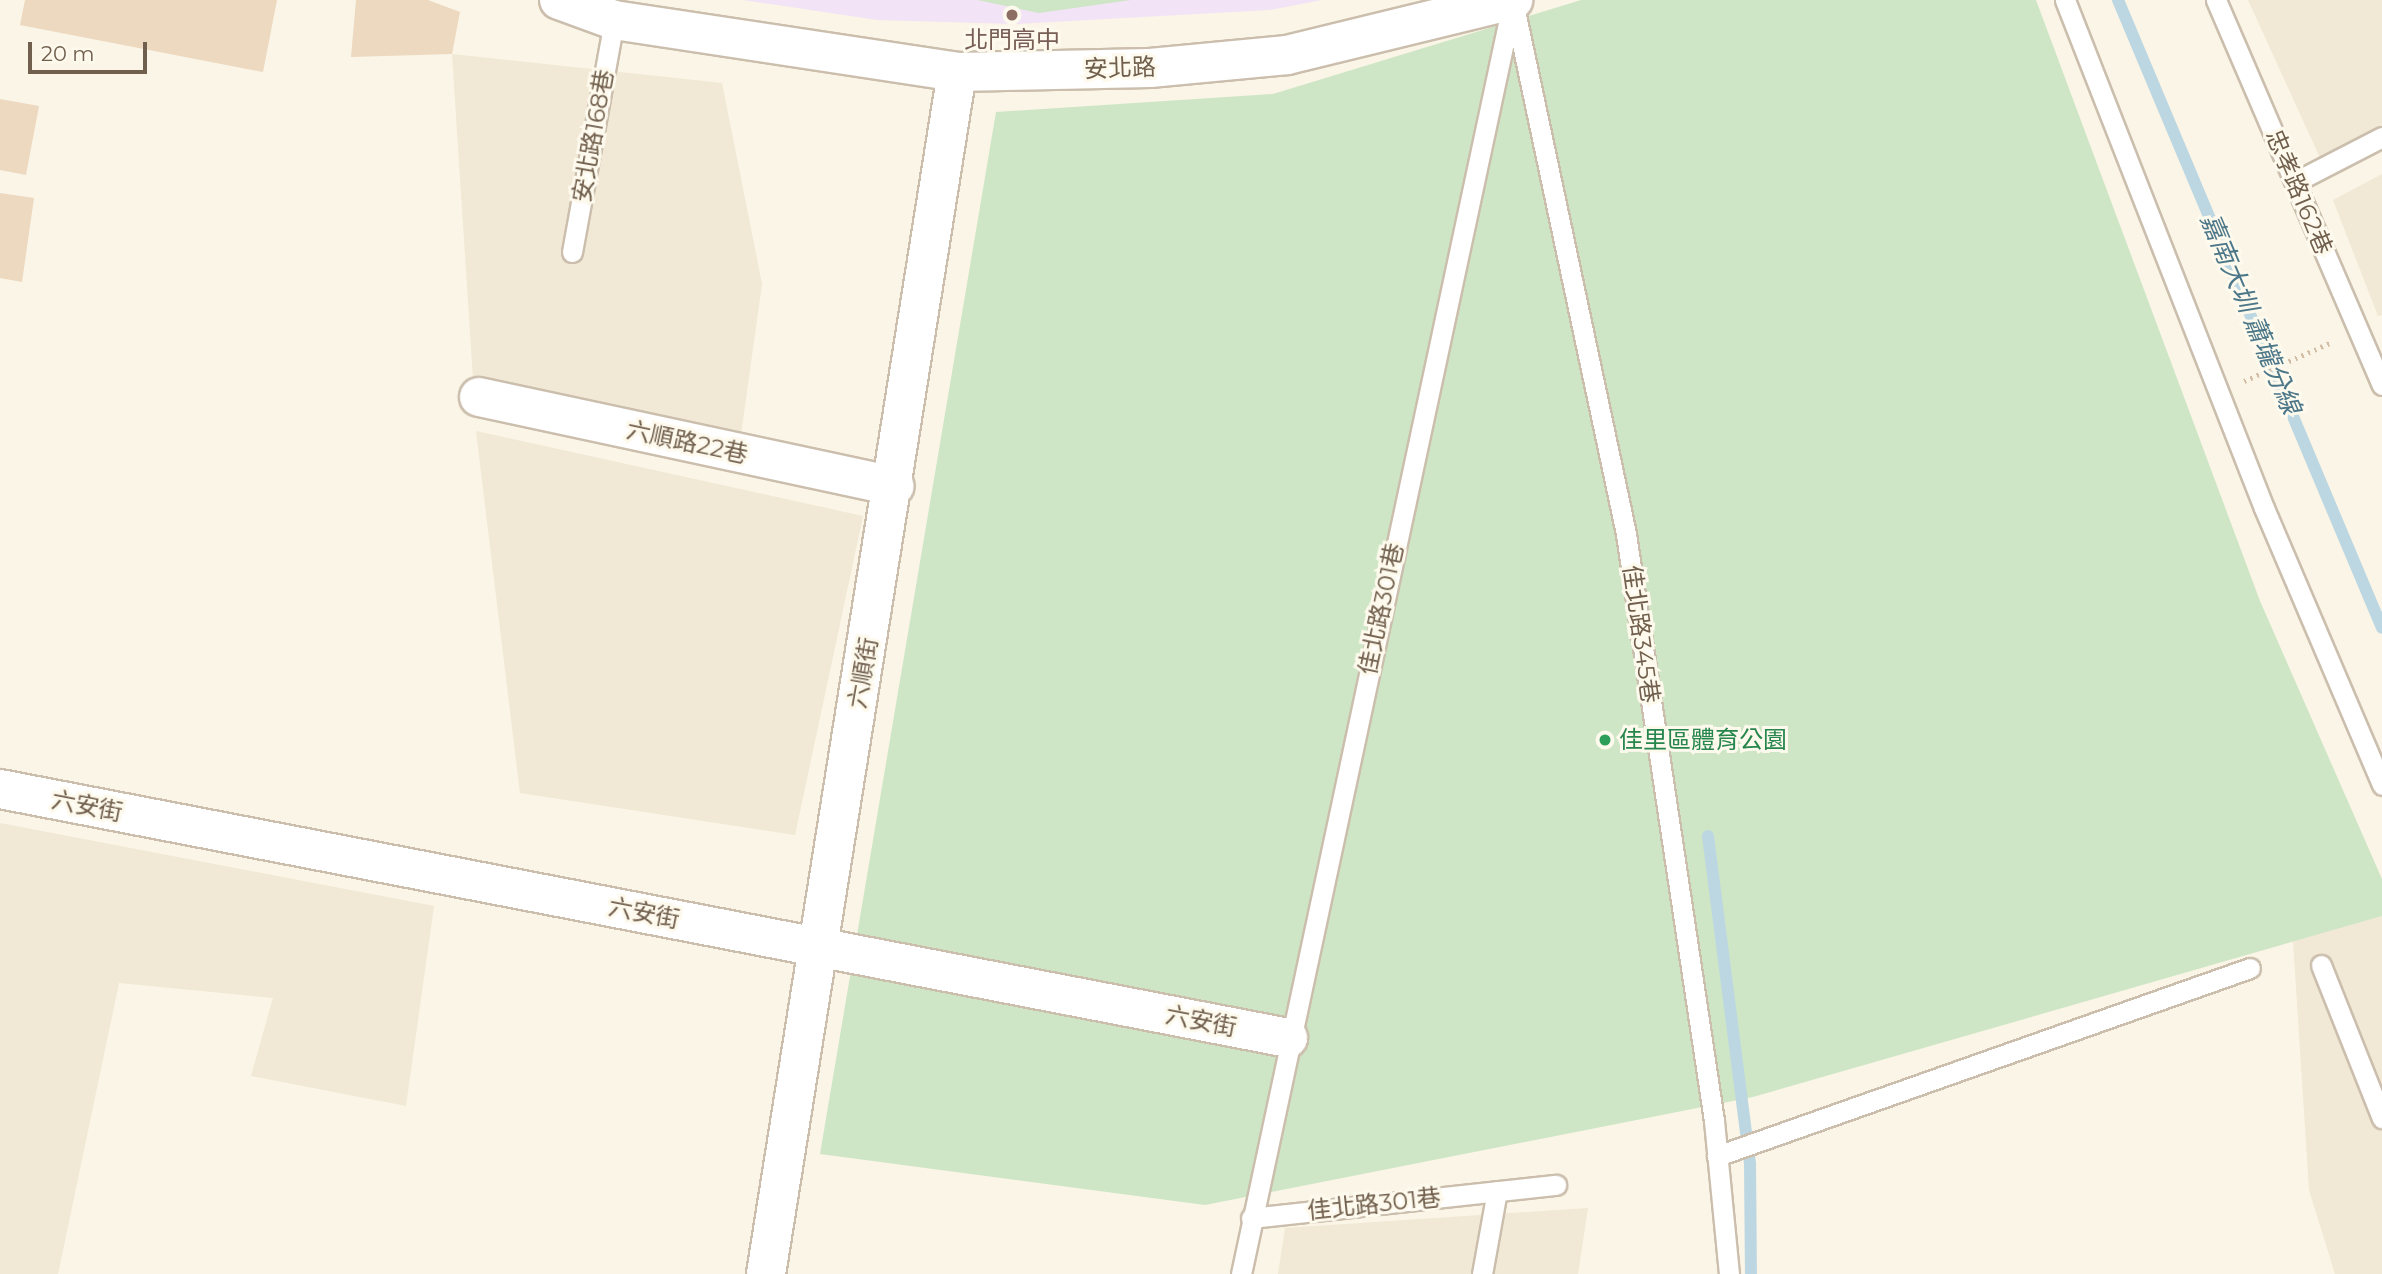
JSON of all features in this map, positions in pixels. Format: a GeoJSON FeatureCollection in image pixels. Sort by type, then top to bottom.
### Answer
{"type":"FeatureCollection","features":[{"type":"Feature","properties":{"kind":"street","name":"安北路"},"geometry":{"type":"LineString","coordinates":[[559,0],[614,20],[957,72],[1150,68],[1287,55],[1513,0]]}},
{"type":"Feature","properties":{"kind":"street","name":"六順街"},"geometry":{"type":"LineString","coordinates":[[766,1274],[817,946],[895,486],[957,72]]}},
{"type":"Feature","properties":{"kind":"street","name":"六順路22巷"},"geometry":{"type":"LineString","coordinates":[[480,397],[895,486]]}},
{"type":"Feature","properties":{"kind":"street","name":"六安街"},"geometry":{"type":"LineString","coordinates":[[0,789],[1288,1038]]}},
{"type":"Feature","properties":{"kind":"lane","name":"佳北路301巷"},"geometry":{"type":"LineString","coordinates":[[1241,1274],[1288,1038],[1513,0]]}},
{"type":"Feature","properties":{"kind":"lane","name":"佳北路345巷"},"geometry":{"type":"LineString","coordinates":[[1513,0],[1626,534],[1717,1156],[1729,1274]]}},
{"type":"Feature","properties":{"kind":"lane"},"geometry":{"type":"LineString","coordinates":[[2066,0],[2264,508],[2382,785]]}},
{"type":"Feature","properties":{"kind":"lane","name":"忠孝路162巷"},"geometry":{"type":"LineString","coordinates":[[2216,0],[2382,385]]}},
{"type":"Feature","properties":{"kind":"lane","name":"安北路168巷"},"geometry":{"type":"LineString","coordinates":[[572,252],[614,20]]}},
{"type":"Feature","properties":{"kind":"lane"},"geometry":{"type":"LineString","coordinates":[[2295,182],[2382,137]]}},
{"type":"Feature","properties":{"kind":"lane"},"geometry":{"type":"LineString","coordinates":[[2321,965],[2382,1118]]}},
{"type":"Feature","properties":{"kind":"lane"},"geometry":{"type":"LineString","coordinates":[[1717,1156],[2250,968]]}},
{"type":"Feature","properties":{"kind":"lane","name":"佳北路301巷"},"geometry":{"type":"LineString","coordinates":[[1251,1217],[1556,1185]]}},
{"type":"Feature","properties":{"kind":"lane"},"geometry":{"type":"LineString","coordinates":[[1482,1274],[1497,1191]]}},
{"type":"Feature","properties":{"kind":"path"},"geometry":{"type":"LineString","coordinates":[[2246,381],[2309,352]]}},
{"type":"Feature","properties":{"kind":"shaded area","name":"北門高中"},"geometry":{"type":"Polygon","coordinates":[[[743,0],[1322,0],[1270,10],[1014,24],[877,20],[743,0]]]}},
{"type":"Feature","properties":{"kind":"shaded area"},"geometry":{"type":"Polygon","coordinates":[[[2248,0],[2382,0],[2382,141],[2326,171],[2248,0]]]}},
{"type":"Feature","properties":{"kind":"shaded area"},"geometry":{"type":"Polygon","coordinates":[[[452,54],[722,83],[762,284],[741,434],[473,379],[452,54]]]}},
{"type":"Feature","properties":{"kind":"shaded area"},"geometry":{"type":"Polygon","coordinates":[[[2382,174],[2382,315],[2378,316],[2333,200],[2382,174]]]}},
{"type":"Feature","properties":{"kind":"shaded area"},"geometry":{"type":"Polygon","coordinates":[[[476,431],[863,516],[795,835],[520,793],[476,431]]]}},
{"type":"Feature","properties":{"kind":"shaded area"},"geometry":{"type":"Polygon","coordinates":[[[0,823],[434,906],[406,1106],[251,1076],[273,998],[119,983],[58,1274],[0,1274],[0,823]]]}},
{"type":"Feature","properties":{"kind":"shaded area"},"geometry":{"type":"Polygon","coordinates":[[[2382,916],[2382,1274],[2335,1274],[2309,1190],[2293,941],[2382,916]]]}},
{"type":"Feature","properties":{"kind":"shaded area"},"geometry":{"type":"Polygon","coordinates":[[[1588,1208],[1578,1274],[1278,1274],[1285,1228],[1588,1208]]]}},
{"type":"Feature","properties":{"kind":"green space"},"geometry":{"type":"Polygon","coordinates":[[[977,0],[1131,0],[1039,13],[977,0]]]}},
{"type":"Feature","properties":{"kind":"green space","name":"佳里區體育公園"},"geometry":{"type":"Polygon","coordinates":[[[1581,0],[2036,0],[2260,601],[2382,879],[2382,916],[1753,1097],[1205,1205],[820,1154],[996,112],[1273,94],[1581,0]]]}},
{"type":"Feature","properties":{"kind":"building"},"geometry":{"type":"Polygon","coordinates":[[[25,0],[277,0],[263,72],[20,25],[25,0]]]}},
{"type":"Feature","properties":{"kind":"building"},"geometry":{"type":"Polygon","coordinates":[[[356,0],[428,0],[460,12],[452,54],[351,57],[356,0]]]}},
{"type":"Feature","properties":{"kind":"building"},"geometry":{"type":"Polygon","coordinates":[[[0,99],[39,106],[26,175],[0,170],[0,99]]]}},
{"type":"Feature","properties":{"kind":"building"},"geometry":{"type":"Polygon","coordinates":[[[0,193],[34,198],[22,282],[0,278],[0,193]]]}},
{"type":"Feature","properties":{"kind":"waterway","name":"嘉南大圳 蕭壠分線"},"geometry":{"type":"LineString","coordinates":[[2118,0],[2382,628]]}},
{"type":"Feature","properties":{"kind":"waterway"},"geometry":{"type":"LineString","coordinates":[[1708,836],[1750,1164],[1751,1274]]}},
{"type":"Feature","properties":{"kind":"place","name":"北門高中"},"geometry":{"type":"Point","coordinates":[1012,15]}},
{"type":"Feature","properties":{"kind":"place","name":"佳里區體育公園"},"geometry":{"type":"Point","coordinates":[1605,740]}}]}
